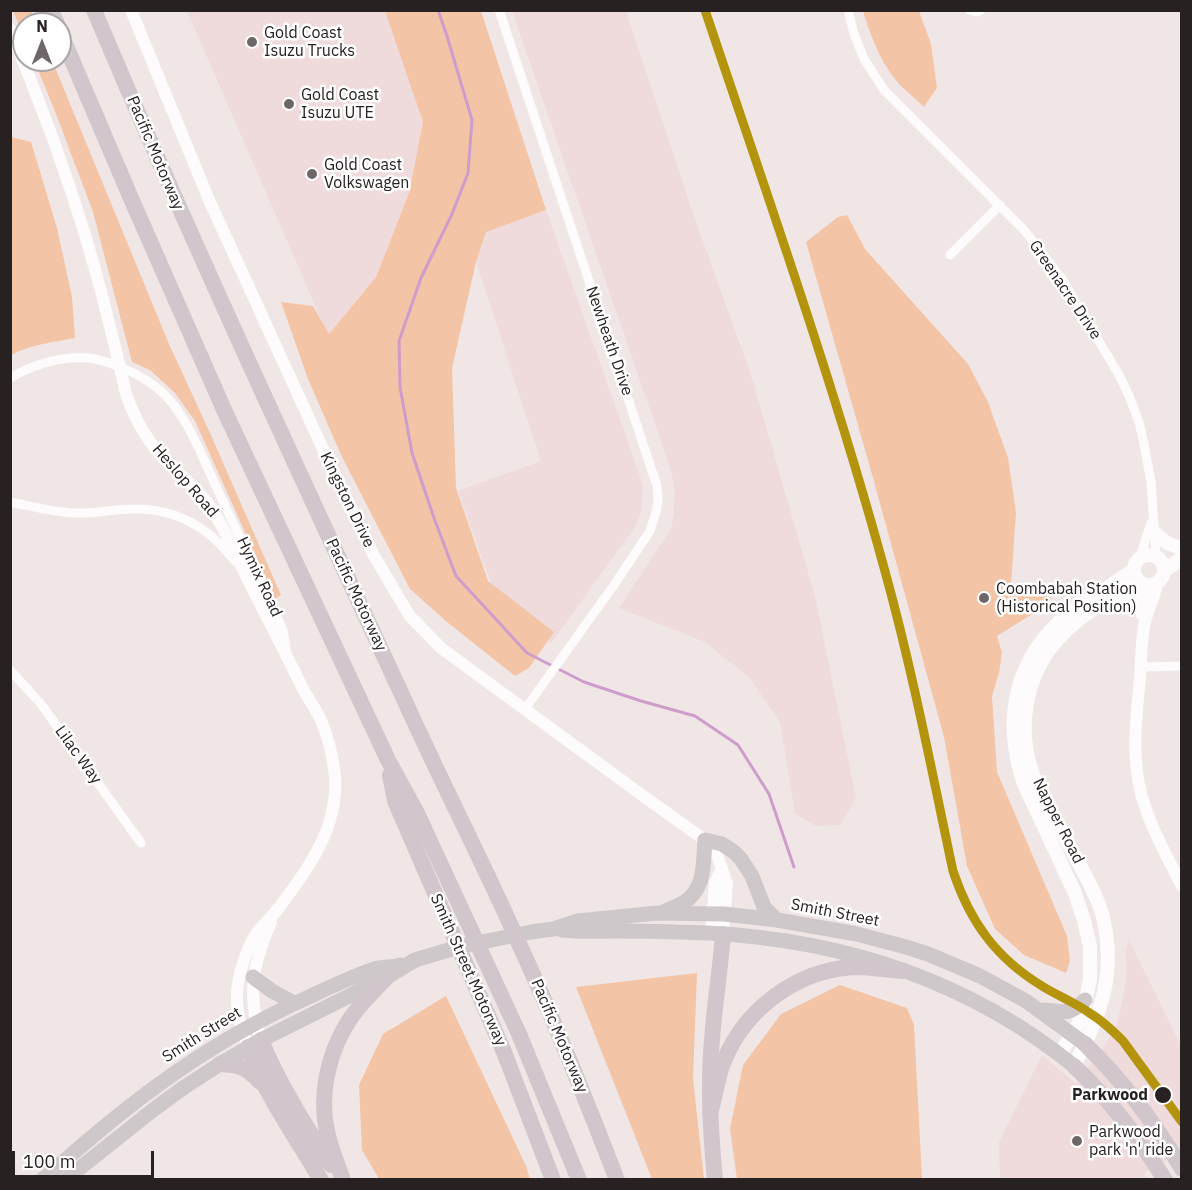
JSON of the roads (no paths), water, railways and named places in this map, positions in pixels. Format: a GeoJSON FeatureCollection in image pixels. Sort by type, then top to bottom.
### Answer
{"type":"FeatureCollection","features":[{"type":"Feature","properties":{"kind":"highway","name":"Pacific Motorway"},"geometry":{"type":"LineString","coordinates":[[94,10],[166,179],[267,404],[430,756],[522,948],[570,1058],[617,1179]]}},
{"type":"Feature","properties":{"kind":"highway"},"geometry":{"type":"LineString","coordinates":[[72,60],[225,412],[388,760],[417,813],[514,1023],[579,1179]]}},
{"type":"Feature","properties":{"kind":"highway","name":"Smith Street Motorway"},"geometry":{"type":"LineString","coordinates":[[388,760],[395,801],[504,1052],[553,1179]]}},
{"type":"Feature","properties":{"kind":"highway"},"geometry":{"type":"LineString","coordinates":[[715,1179],[710,1079],[717,934]]}},
{"type":"Feature","properties":{"kind":"highway"},"geometry":{"type":"LineString","coordinates":[[710,1114],[724,1062],[733,1042],[756,1012],[778,993],[807,979],[842,968],[904,971]]}},
{"type":"Feature","properties":{"kind":"highway"},"geometry":{"type":"LineString","coordinates":[[342,1179],[325,1119],[327,1073],[336,1045],[347,1025],[387,977]]}},
{"type":"Feature","properties":{"kind":"highway"},"geometry":{"type":"LineString","coordinates":[[1079,1039],[1112,1072],[1141,1106],[1182,1169]]}},
{"type":"Feature","properties":{"kind":"highway"},"geometry":{"type":"LineString","coordinates":[[255,1043],[271,1064],[283,1087],[342,1179]]}},
{"type":"Feature","properties":{"kind":"highway"},"geometry":{"type":"LineString","coordinates":[[255,1043],[256,1068],[321,1179]]}},
{"type":"Feature","properties":{"kind":"highway"},"geometry":{"type":"LineString","coordinates":[[220,1064],[245,1068],[270,1094]]}},
{"type":"Feature","properties":{"kind":"highway"},"geometry":{"type":"LineString","coordinates":[[1074,1066],[1125,1119],[1165,1179]]}},
{"type":"Feature","properties":{"kind":"main road"},"geometry":{"type":"LineString","coordinates":[[1153,527],[1167,543],[1181,552]]}},
{"type":"Feature","properties":{"kind":"main road"},"geometry":{"type":"LineString","coordinates":[[1157,556],[1169,551],[1181,552]]}},
{"type":"Feature","properties":{"kind":"main road","name":"Napper Road"},"geometry":{"type":"LineString","coordinates":[[1059,1054],[1079,1039],[1099,1012],[1105,990],[1108,963],[1105,928],[1093,890],[1036,781],[1027,753],[1025,725],[1028,696],[1046,654],[1069,628],[1120,593],[1148,578],[1181,552]]}},
{"type":"Feature","properties":{"kind":"main road"},"geometry":{"type":"LineString","coordinates":[[1148,554],[1157,556],[1162,561],[1148,578],[1136,561],[1140,557],[1148,554]]}},
{"type":"Feature","properties":{"kind":"main road","name":"Napper Road"},"geometry":{"type":"LineString","coordinates":[[1074,1066],[1090,979],[1091,957],[1086,928],[1074,891],[1024,784],[1015,751],[1013,719],[1024,673],[1030,659],[1049,632],[1074,610],[1148,578]]}},
{"type":"Feature","properties":{"kind":"main road"},"geometry":{"type":"LineString","coordinates":[[1120,593],[1132,599],[1142,610]]}},
{"type":"Feature","properties":{"kind":"main road"},"geometry":{"type":"LineString","coordinates":[[661,913],[683,903],[699,885],[703,871],[705,840],[722,844],[741,859],[752,876],[764,907],[777,920]]}},
{"type":"Feature","properties":{"kind":"main road","name":"Smith Street"},"geometry":{"type":"LineString","coordinates":[[42,1179],[159,1084],[249,1026],[294,1003],[376,969],[487,940],[553,929],[578,921],[661,913],[718,914],[777,920],[857,934],[928,954],[999,986],[1040,1010],[1079,1039]]}},
{"type":"Feature","properties":{"kind":"main road","name":"Smith Street"},"geometry":{"type":"LineString","coordinates":[[553,929],[577,932],[717,934],[775,940],[843,951],[926,979],[981,1003],[1022,1028],[1074,1066]]}},
{"type":"Feature","properties":{"kind":"main road","name":"Smith Street"},"geometry":{"type":"LineString","coordinates":[[65,1179],[153,1110],[220,1064],[255,1043],[387,977],[409,962]]}},
{"type":"Feature","properties":{"kind":"main road"},"geometry":{"type":"LineString","coordinates":[[254,977],[272,992],[294,1003]]}},
{"type":"Feature","properties":{"kind":"main road"},"geometry":{"type":"LineString","coordinates":[[1040,1010],[1068,1012],[1075,1010],[1085,1000]]}},
{"type":"Feature","properties":{"kind":"street","name":"Kingston Drive"},"geometry":{"type":"LineString","coordinates":[[130,10],[209,200],[328,460],[373,554],[409,615],[441,648],[705,840],[717,855],[728,884],[718,914],[717,934]]}},
{"type":"Feature","properties":{"kind":"street","name":"Newheath Drive"},"geometry":{"type":"LineString","coordinates":[[499,10],[657,486],[658,497],[650,531],[525,709]]}},
{"type":"Feature","properties":{"kind":"street","name":"Greenacre Drive"},"geometry":{"type":"LineString","coordinates":[[848,10],[864,59],[884,90],[1025,231],[1062,279],[1119,375],[1142,433],[1151,482],[1157,556]]}},
{"type":"Feature","properties":{"kind":"street"},"geometry":{"type":"LineString","coordinates":[[969,10],[977,12],[981,10]]}},
{"type":"Feature","properties":{"kind":"street","name":"Heslop Road"},"geometry":{"type":"LineString","coordinates":[[10,29],[39,101],[79,214],[132,411],[151,443],[208,504],[227,535],[240,566],[321,722],[333,760],[335,790],[332,812],[320,846],[294,888],[257,932],[242,968],[237,993],[239,1016],[249,1026],[255,1043]]}},
{"type":"Feature","properties":{"kind":"street"},"geometry":{"type":"LineString","coordinates":[[950,255],[1000,205]]}},
{"type":"Feature","properties":{"kind":"street","name":"Hymix Road"},"geometry":{"type":"LineString","coordinates":[[10,378],[36,365],[65,359],[90,358],[107,362],[143,377],[166,396],[188,428],[236,529],[283,630],[288,657]]}},
{"type":"Feature","properties":{"kind":"street","name":"Hymix Road"},"geometry":{"type":"LineString","coordinates":[[10,502],[72,513],[95,513],[132,508],[169,513],[191,522],[211,536],[240,566]]}},
{"type":"Feature","properties":{"kind":"street"},"geometry":{"type":"LineString","coordinates":[[1140,557],[1153,527]]}},
{"type":"Feature","properties":{"kind":"street"},"geometry":{"type":"LineString","coordinates":[[1148,578],[1142,610],[1144,626],[1135,745],[1138,781],[1145,808],[1182,886]]}},
{"type":"Feature","properties":{"kind":"street"},"geometry":{"type":"LineString","coordinates":[[1144,626],[1155,595],[1148,578]]}},
{"type":"Feature","properties":{"kind":"street"},"geometry":{"type":"LineString","coordinates":[[1141,667],[1182,666]]}},
{"type":"Feature","properties":{"kind":"street","name":"Lilac Way"},"geometry":{"type":"LineString","coordinates":[[10,670],[41,704],[141,843]]}},
{"type":"Feature","properties":{"kind":"street","name":"Heslop Road"},"geometry":{"type":"LineString","coordinates":[[249,1026],[254,977],[260,947],[274,914]]}},
{"type":"Feature","properties":{"kind":"waterway"},"geometry":{"type":"LineString","coordinates":[[438,10],[472,120],[468,173],[452,214],[421,278],[399,341],[400,387],[412,453],[456,576],[527,653],[584,682],[695,716],[738,745],[769,794],[794,867]]}},
{"type":"Feature","properties":{"kind":"place","name":"Gold Coast Isuzu Trucks"},"geometry":{"type":"Point","coordinates":[252,42]}},
{"type":"Feature","properties":{"kind":"place","name":"Gold Coast Isuzu UTE"},"geometry":{"type":"Point","coordinates":[289,104]}},
{"type":"Feature","properties":{"kind":"place","name":"Gold Coast Volkswagen"},"geometry":{"type":"Point","coordinates":[312,174]}},
{"type":"Feature","properties":{"kind":"place","name":"Coombabah Station (Historical Position)"},"geometry":{"type":"Point","coordinates":[984,598]}},
{"type":"Feature","properties":{"kind":"place","name":"Parkwood"},"geometry":{"type":"Point","coordinates":[1163,1095]}},
{"type":"Feature","properties":{"kind":"place","name":"Parkwood park 'n' ride"},"geometry":{"type":"Point","coordinates":[1077,1141]}}]}
